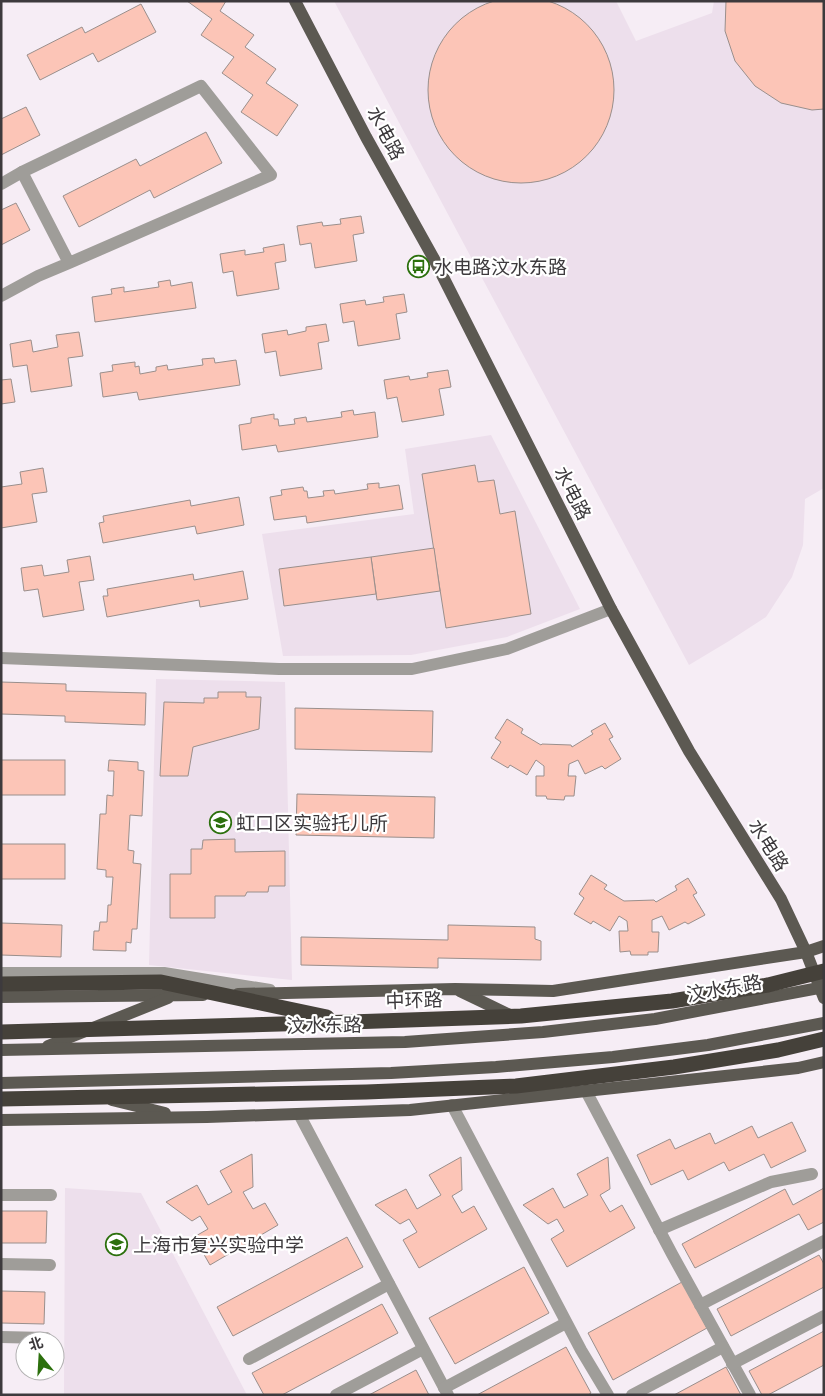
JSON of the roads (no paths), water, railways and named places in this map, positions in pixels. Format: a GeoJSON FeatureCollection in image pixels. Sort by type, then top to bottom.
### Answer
{"type":"FeatureCollection","features":[{"type":"Feature","properties":{"kind":"highway","name":"中环路"},"geometry":{"type":"LineString","coordinates":[[1,1032],[521,1016],[672,1002],[768,985],[824,971]]}},
{"type":"Feature","properties":{"kind":"highway"},"geometry":{"type":"LineString","coordinates":[[1,984],[161,982],[350,1022]]}},
{"type":"Feature","properties":{"kind":"highway"},"geometry":{"type":"LineString","coordinates":[[1,1099],[366,1092],[516,1086],[674,1067],[778,1050],[824,1039]]}},
{"type":"Feature","properties":{"kind":"main road","name":"水电路"},"geometry":{"type":"LineString","coordinates":[[295,1],[366,137],[434,259],[611,609],[689,751],[781,899],[822,991]]}},
{"type":"Feature","properties":{"kind":"main road","name":"汶水东路"},"geometry":{"type":"LineString","coordinates":[[1,997],[455,989],[553,991],[806,952],[824,946]]}},
{"type":"Feature","properties":{"kind":"main road"},"geometry":{"type":"LineString","coordinates":[[455,989],[543,1032]]}},
{"type":"Feature","properties":{"kind":"main road","name":"汶水东路"},"geometry":{"type":"LineString","coordinates":[[1,1050],[405,1042],[543,1032],[655,1020],[822,991]]}},
{"type":"Feature","properties":{"kind":"main road"},"geometry":{"type":"LineString","coordinates":[[40,1049],[175,995]]}},
{"type":"Feature","properties":{"kind":"main road"},"geometry":{"type":"LineString","coordinates":[[1,1083],[391,1073],[496,1066],[612,1057],[708,1045],[824,1023]]}},
{"type":"Feature","properties":{"kind":"main road"},"geometry":{"type":"LineString","coordinates":[[1,1120],[184,1118],[410,1110],[798,1068],[824,1062]]}},
{"type":"Feature","properties":{"kind":"main road"},"geometry":{"type":"LineString","coordinates":[[39,1082],[184,1118]]}},
{"type":"Feature","properties":{"kind":"street"},"geometry":{"type":"LineString","coordinates":[[1,184],[22,172],[201,86],[271,175],[38,276],[1,296]]}},
{"type":"Feature","properties":{"kind":"street"},"geometry":{"type":"LineString","coordinates":[[22,172],[68,264]]}},
{"type":"Feature","properties":{"kind":"street"},"geometry":{"type":"LineString","coordinates":[[1,658],[279,669],[412,669],[507,649],[611,609]]}},
{"type":"Feature","properties":{"kind":"street"},"geometry":{"type":"LineString","coordinates":[[1,973],[164,973],[290,993]]}},
{"type":"Feature","properties":{"kind":"street"},"geometry":{"type":"LineString","coordinates":[[586,1091],[750,1395]]}},
{"type":"Feature","properties":{"kind":"street"},"geometry":{"type":"LineString","coordinates":[[452,1106],[580,1350],[608,1395]]}},
{"type":"Feature","properties":{"kind":"street"},"geometry":{"type":"LineString","coordinates":[[299,1114],[446,1391],[566,1323]]}},
{"type":"Feature","properties":{"kind":"street"},"geometry":{"type":"LineString","coordinates":[[660,1230],[770,1182],[812,1174]]}},
{"type":"Feature","properties":{"kind":"street"},"geometry":{"type":"LineString","coordinates":[[1,1195],[51,1196]]}},
{"type":"Feature","properties":{"kind":"street"},"geometry":{"type":"LineString","coordinates":[[700,1305],[824,1241]]}},
{"type":"Feature","properties":{"kind":"street"},"geometry":{"type":"LineString","coordinates":[[1,1264],[50,1265]]}},
{"type":"Feature","properties":{"kind":"street"},"geometry":{"type":"LineString","coordinates":[[249,1359],[389,1284]]}},
{"type":"Feature","properties":{"kind":"street"},"geometry":{"type":"LineString","coordinates":[[732,1364],[824,1316]]}},
{"type":"Feature","properties":{"kind":"street"},"geometry":{"type":"LineString","coordinates":[[1,1337],[15,1337]]}},
{"type":"Feature","properties":{"kind":"street"},"geometry":{"type":"LineString","coordinates":[[632,1395],[723,1347]]}},
{"type":"Feature","properties":{"kind":"street"},"geometry":{"type":"LineString","coordinates":[[336,1395],[423,1349]]}},
{"type":"Feature","properties":{"kind":"place","name":"水电路汶水东路"},"geometry":{"type":"Point","coordinates":[418,267]}},
{"type":"Feature","properties":{"kind":"place","name":"虹口区实验托儿所"},"geometry":{"type":"Point","coordinates":[220,823]}},
{"type":"Feature","properties":{"kind":"place","name":"上海市复兴实验中学"},"geometry":{"type":"Point","coordinates":[117,1245]}}]}
